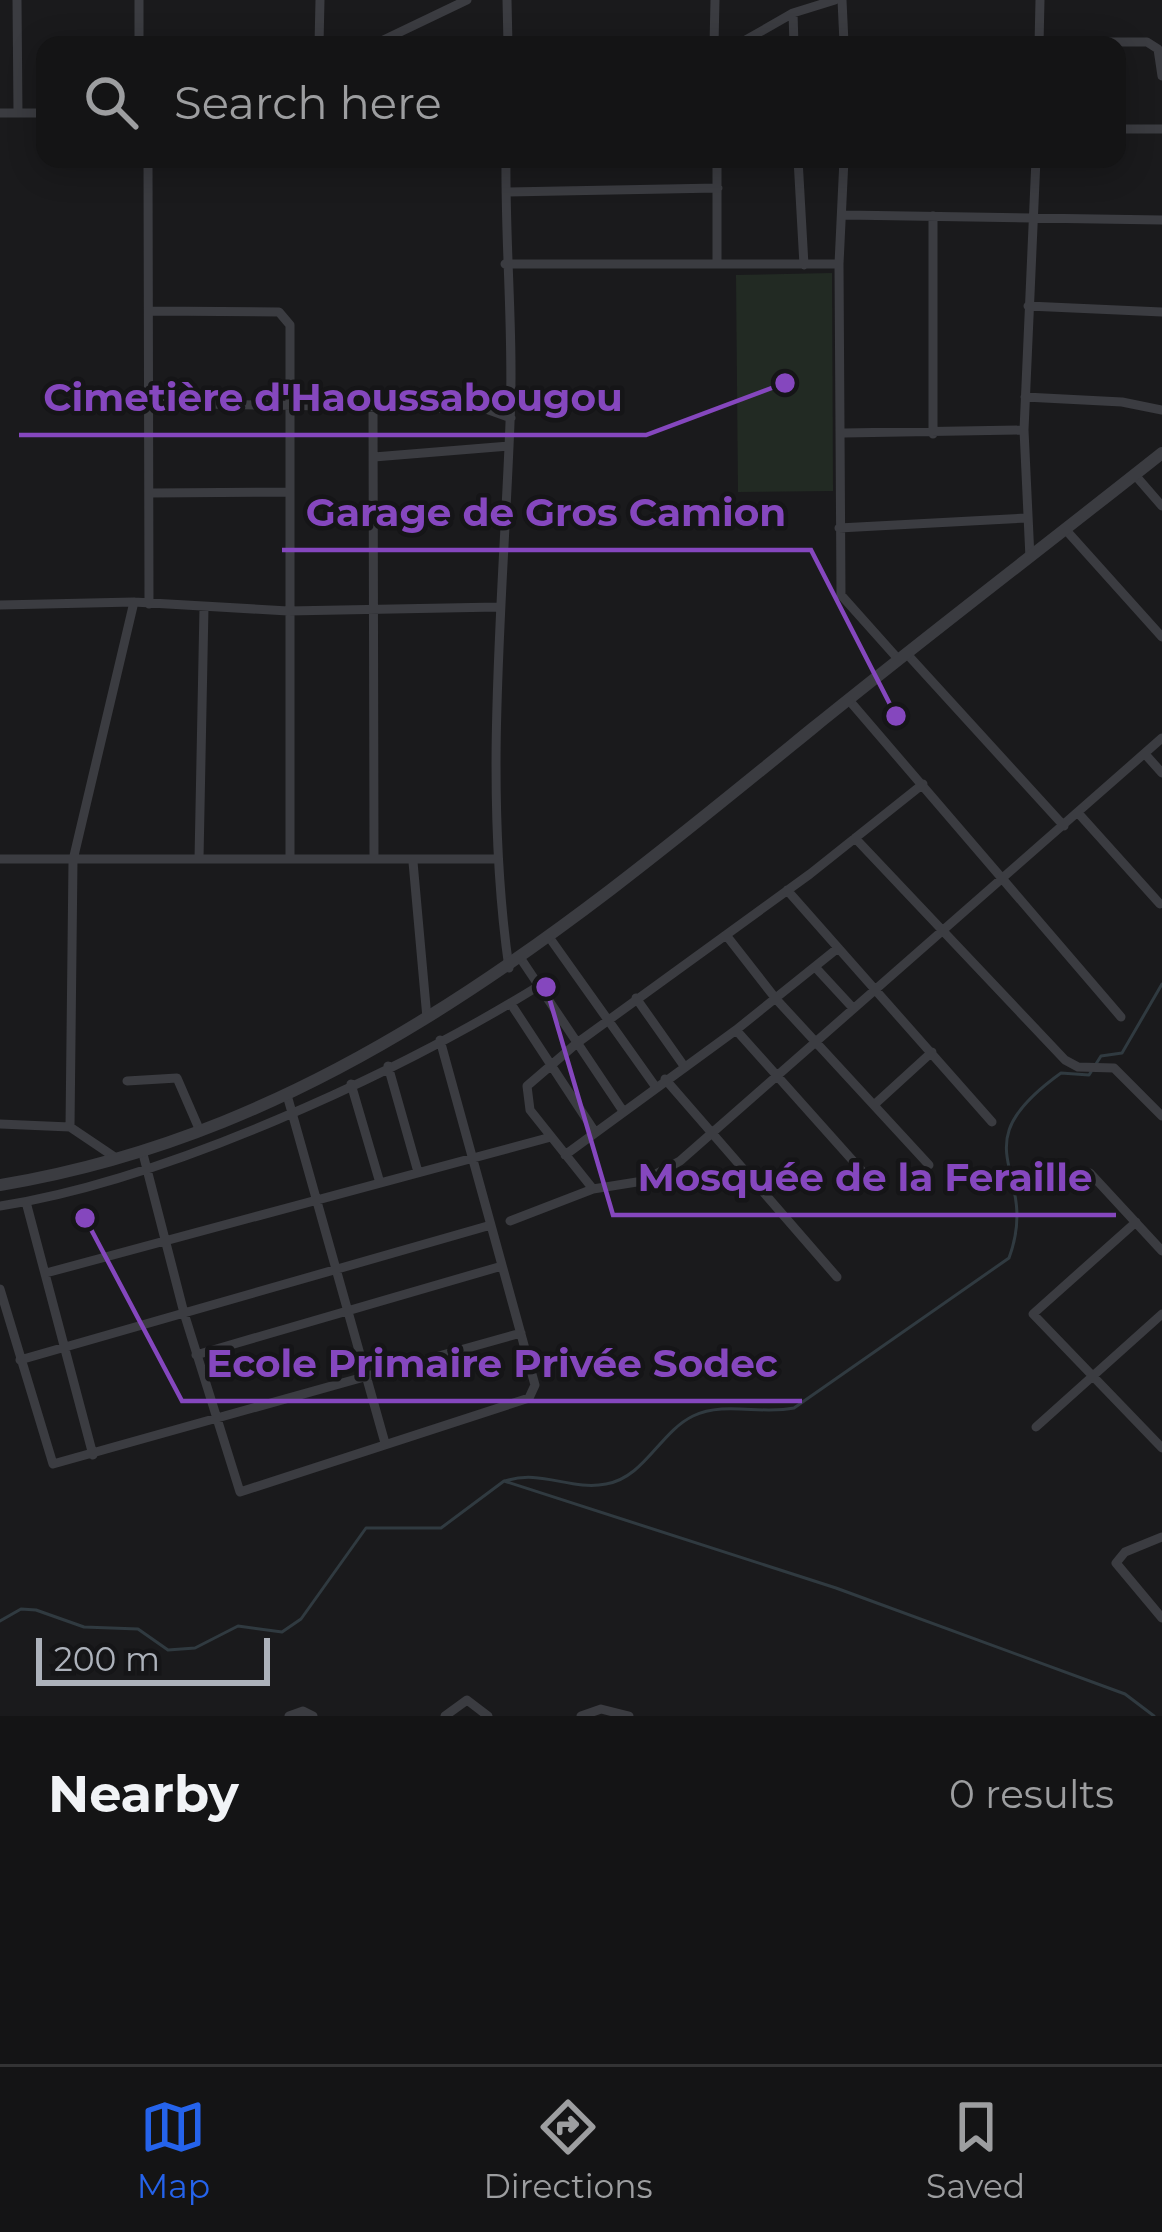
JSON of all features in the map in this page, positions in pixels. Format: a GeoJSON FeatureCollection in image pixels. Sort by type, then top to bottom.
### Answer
{"type":"FeatureCollection","features":[{"type":"Feature","properties":{"kind":"street"},"geometry":{"type":"LineString","coordinates":[[17,0],[18,113]]}},
{"type":"Feature","properties":{"kind":"street"},"geometry":{"type":"LineString","coordinates":[[139,0],[139,36]]}},
{"type":"Feature","properties":{"kind":"street"},"geometry":{"type":"LineString","coordinates":[[319,36],[320,0]]}},
{"type":"Feature","properties":{"kind":"street"},"geometry":{"type":"LineString","coordinates":[[393,36],[467,0]]}},
{"type":"Feature","properties":{"kind":"street"},"geometry":{"type":"LineString","coordinates":[[507,0],[508,36]]}},
{"type":"Feature","properties":{"kind":"street"},"geometry":{"type":"LineString","coordinates":[[714,36],[715,0]]}},
{"type":"Feature","properties":{"kind":"street"},"geometry":{"type":"LineString","coordinates":[[753,36],[793,13],[838,0],[843,36]]}},
{"type":"Feature","properties":{"kind":"street"},"geometry":{"type":"LineString","coordinates":[[1039,36],[1040,0]]}},
{"type":"Feature","properties":{"kind":"street"},"geometry":{"type":"LineString","coordinates":[[793,13],[794,36]]}},
{"type":"Feature","properties":{"kind":"street"},"geometry":{"type":"LineString","coordinates":[[1126,42],[1147,42],[1157,49],[1162,76]]}},
{"type":"Feature","properties":{"kind":"street"},"geometry":{"type":"LineString","coordinates":[[0,113],[36,113]]}},
{"type":"Feature","properties":{"kind":"street"},"geometry":{"type":"LineString","coordinates":[[1126,129],[1162,129]]}},
{"type":"Feature","properties":{"kind":"street"},"geometry":{"type":"LineString","coordinates":[[148,168],[149,604]]}},
{"type":"Feature","properties":{"kind":"street"},"geometry":{"type":"LineString","coordinates":[[506,168],[511,418],[498,607],[496,860],[515,963],[537,987],[623,1111]]}},
{"type":"Feature","properties":{"kind":"street"},"geometry":{"type":"LineString","coordinates":[[717,168],[717,264]]}},
{"type":"Feature","properties":{"kind":"street"},"geometry":{"type":"LineString","coordinates":[[799,168],[804,265]]}},
{"type":"Feature","properties":{"kind":"street"},"geometry":{"type":"LineString","coordinates":[[844,168],[839,264],[842,596],[1064,826]]}},
{"type":"Feature","properties":{"kind":"street"},"geometry":{"type":"LineString","coordinates":[[1030,558],[1024,430],[1036,168]]}},
{"type":"Feature","properties":{"kind":"street"},"geometry":{"type":"LineString","coordinates":[[506,192],[718,188]]}},
{"type":"Feature","properties":{"kind":"street"},"geometry":{"type":"LineString","coordinates":[[844,215],[1162,220]]}},
{"type":"Feature","properties":{"kind":"street"},"geometry":{"type":"LineString","coordinates":[[933,216],[933,434]]}},
{"type":"Feature","properties":{"kind":"street"},"geometry":{"type":"LineString","coordinates":[[505,264],[839,264]]}},
{"type":"Feature","properties":{"kind":"street"},"geometry":{"type":"LineString","coordinates":[[1028,306],[1162,312]]}},
{"type":"Feature","properties":{"kind":"street"},"geometry":{"type":"LineString","coordinates":[[150,311],[287,316],[292,404],[290,859]]}},
{"type":"Feature","properties":{"kind":"street"},"geometry":{"type":"LineString","coordinates":[[1025,397],[1122,402],[1162,410]]}},
{"type":"Feature","properties":{"kind":"street"},"geometry":{"type":"LineString","coordinates":[[151,403],[486,409],[511,418]]}},
{"type":"Feature","properties":{"kind":"street"},"geometry":{"type":"LineString","coordinates":[[374,406],[374,858]]}},
{"type":"Feature","properties":{"kind":"street"},"geometry":{"type":"LineString","coordinates":[[844,433],[1024,430]]}},
{"type":"Feature","properties":{"kind":"street"},"geometry":{"type":"LineString","coordinates":[[374,457],[509,446]]}},
{"type":"Feature","properties":{"kind":"street"},"geometry":{"type":"LineString","coordinates":[[0,1185],[116,1158],[200,1131],[287,1095],[428,1021],[550,937],[1162,453]]}},
{"type":"Feature","properties":{"kind":"street"},"geometry":{"type":"LineString","coordinates":[[1135,475],[1162,506]]}},
{"type":"Feature","properties":{"kind":"street"},"geometry":{"type":"LineString","coordinates":[[151,493],[290,492]]}},
{"type":"Feature","properties":{"kind":"street"},"geometry":{"type":"LineString","coordinates":[[839,528],[1026,518]]}},
{"type":"Feature","properties":{"kind":"street"},"geometry":{"type":"LineString","coordinates":[[1065,530],[1162,638]]}},
{"type":"Feature","properties":{"kind":"street"},"geometry":{"type":"LineString","coordinates":[[0,605],[134,602],[288,611],[498,607]]}},
{"type":"Feature","properties":{"kind":"street"},"geometry":{"type":"LineString","coordinates":[[70,1127],[73,860],[134,602]]}},
{"type":"Feature","properties":{"kind":"street"},"geometry":{"type":"LineString","coordinates":[[199,859],[204,607]]}},
{"type":"Feature","properties":{"kind":"street"},"geometry":{"type":"LineString","coordinates":[[848,699],[1121,1017]]}},
{"type":"Feature","properties":{"kind":"street"},"geometry":{"type":"LineString","coordinates":[[510,1221],[593,1189],[643,1181],[680,1161],[939,928],[1079,814],[1162,738]]}},
{"type":"Feature","properties":{"kind":"street"},"geometry":{"type":"LineString","coordinates":[[1145,754],[1162,773]]}},
{"type":"Feature","properties":{"kind":"street"},"geometry":{"type":"LineString","coordinates":[[593,1189],[551,1137],[526,1094],[550,1064],[923,784]]}},
{"type":"Feature","properties":{"kind":"street"},"geometry":{"type":"LineString","coordinates":[[1079,814],[1160,904]]}},
{"type":"Feature","properties":{"kind":"street"},"geometry":{"type":"LineString","coordinates":[[855,838],[1065,1060],[1078,1067],[1114,1068],[1162,1116]]}},
{"type":"Feature","properties":{"kind":"street"},"geometry":{"type":"LineString","coordinates":[[0,859],[496,860]]}},
{"type":"Feature","properties":{"kind":"street"},"geometry":{"type":"LineString","coordinates":[[413,862],[428,1021]]}},
{"type":"Feature","properties":{"kind":"street"},"geometry":{"type":"LineString","coordinates":[[787,890],[992,1122]]}},
{"type":"Feature","properties":{"kind":"street"},"geometry":{"type":"LineString","coordinates":[[726,935],[776,999],[929,1166]]}},
{"type":"Feature","properties":{"kind":"street"},"geometry":{"type":"LineString","coordinates":[[550,937],[608,1020],[660,1083],[713,1133],[836,1277]]}},
{"type":"Feature","properties":{"kind":"street"},"geometry":{"type":"LineString","coordinates":[[565,1155],[736,1030],[838,948]]}},
{"type":"Feature","properties":{"kind":"street"},"geometry":{"type":"LineString","coordinates":[[816,968],[852,1007]]}},
{"type":"Feature","properties":{"kind":"street"},"geometry":{"type":"LineString","coordinates":[[0,1206],[147,1166],[293,1112],[537,987]]}},
{"type":"Feature","properties":{"kind":"street"},"geometry":{"type":"LineString","coordinates":[[636,998],[684,1066]]}},
{"type":"Feature","properties":{"kind":"street"},"geometry":{"type":"LineString","coordinates":[[511,1004],[596,1132]]}},
{"type":"Feature","properties":{"kind":"street"},"geometry":{"type":"LineString","coordinates":[[736,1030],[879,1190]]}},
{"type":"Feature","properties":{"kind":"street"},"geometry":{"type":"LineString","coordinates":[[142,1150],[236,1489],[244,1493],[529,1398],[535,1385],[440,1040]]}},
{"type":"Feature","properties":{"kind":"street"},"geometry":{"type":"LineString","coordinates":[[875,1104],[932,1052]]}},
{"type":"Feature","properties":{"kind":"street"},"geometry":{"type":"LineString","coordinates":[[388,1066],[418,1172]]}},
{"type":"Feature","properties":{"kind":"street"},"geometry":{"type":"LineString","coordinates":[[127,1081],[177,1078],[200,1131]]}},
{"type":"Feature","properties":{"kind":"street"},"geometry":{"type":"LineString","coordinates":[[351,1084],[380,1183]]}},
{"type":"Feature","properties":{"kind":"street"},"geometry":{"type":"LineString","coordinates":[[287,1095],[385,1443]]}},
{"type":"Feature","properties":{"kind":"street"},"geometry":{"type":"LineString","coordinates":[[0,1124],[70,1127],[85,1132],[116,1158]]}},
{"type":"Feature","properties":{"kind":"street"},"geometry":{"type":"LineString","coordinates":[[46,1273],[551,1137]]}},
{"type":"Feature","properties":{"kind":"street"},"geometry":{"type":"LineString","coordinates":[[1090,1173],[1162,1251]]}},
{"type":"Feature","properties":{"kind":"street"},"geometry":{"type":"LineString","coordinates":[[26,1202],[93,1455]]}},
{"type":"Feature","properties":{"kind":"street"},"geometry":{"type":"LineString","coordinates":[[1136,1222],[1033,1314],[1162,1448]]}},
{"type":"Feature","properties":{"kind":"street"},"geometry":{"type":"LineString","coordinates":[[20,1360],[491,1225]]}},
{"type":"Feature","properties":{"kind":"street"},"geometry":{"type":"LineString","coordinates":[[196,1354],[502,1266]]}},
{"type":"Feature","properties":{"kind":"street"},"geometry":{"type":"LineString","coordinates":[[0,1289],[50,1460],[58,1464],[521,1333]]}},
{"type":"Feature","properties":{"kind":"street"},"geometry":{"type":"LineString","coordinates":[[1036,1427],[1162,1314]]}},
{"type":"Feature","properties":{"kind":"street"},"geometry":{"type":"LineString","coordinates":[[1162,1537],[1125,1552],[1116,1563],[1162,1618]]}},
{"type":"Feature","properties":{"kind":"street"},"geometry":{"type":"LineString","coordinates":[[445,1716],[467,1700],[488,1716]]}},
{"type":"Feature","properties":{"kind":"street"},"geometry":{"type":"LineString","coordinates":[[581,1716],[601,1709],[628,1716]]}},
{"type":"Feature","properties":{"kind":"street"},"geometry":{"type":"LineString","coordinates":[[289,1716],[303,1711],[314,1716]]}},
{"type":"Feature","properties":{"kind":"shaded area"},"geometry":{"type":"Polygon","coordinates":[[[832,273],[833,491],[738,492],[736,275],[832,273]]]}},
{"type":"Feature","properties":{"kind":"waterway"},"geometry":{"type":"LineString","coordinates":[[505,1481],[531,1477],[606,1484],[631,1473],[693,1416],[718,1409],[794,1408],[1009,1258],[1016,1228],[1007,1141],[1013,1121],[1061,1073],[1089,1075],[1101,1056],[1122,1053],[1162,984]]}},
{"type":"Feature","properties":{"kind":"waterway"},"geometry":{"type":"LineString","coordinates":[[0,1621],[21,1609],[36,1610],[84,1627],[138,1629],[168,1650],[195,1648],[238,1626],[282,1632],[301,1619],[366,1528],[441,1528],[504,1481],[836,1588],[1125,1694],[1154,1716]]}},
{"type":"Feature","properties":{"kind":"place","name":"Cimetière d'Haoussabougou"},"geometry":{"type":"Point","coordinates":[785,383]}},
{"type":"Feature","properties":{"kind":"place","name":"Garage de Gros Camion"},"geometry":{"type":"Point","coordinates":[896,716]}},
{"type":"Feature","properties":{"kind":"place","name":"Mosquée de la Feraille"},"geometry":{"type":"Point","coordinates":[546,987]}},
{"type":"Feature","properties":{"kind":"place","name":"Ecole Primaire Privée Sodec"},"geometry":{"type":"Point","coordinates":[85,1218]}}]}
